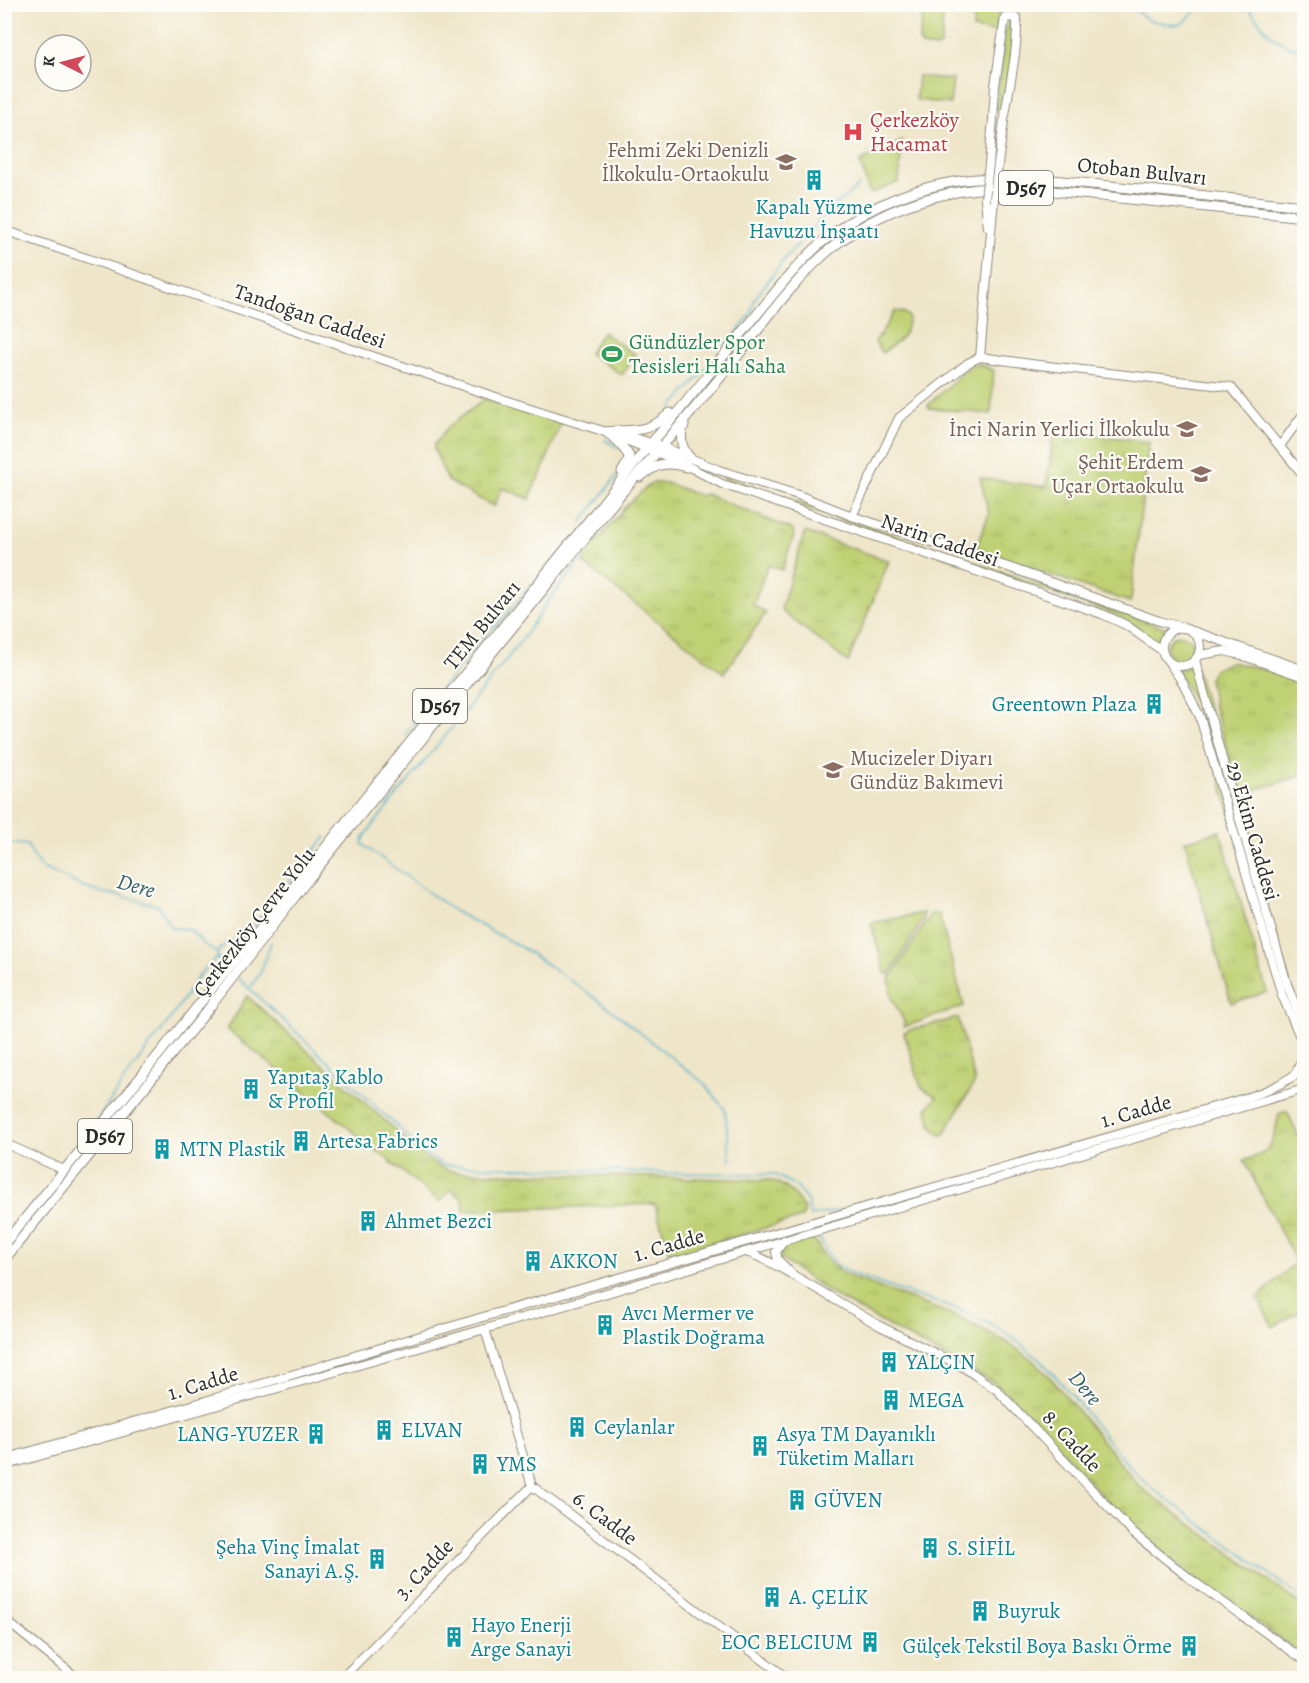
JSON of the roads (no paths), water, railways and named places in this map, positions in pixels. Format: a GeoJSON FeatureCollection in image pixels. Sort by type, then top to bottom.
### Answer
{"type":"FeatureCollection","features":[{"type":"Feature","properties":{"kind":"highway","name":"Otoban Bulvarı"},"geometry":{"type":"LineString","coordinates":[[654,447],[699,386],[785,279],[823,242],[859,216],[918,190],[968,180],[1034,179],[1305,206]]}},
{"type":"Feature","properties":{"kind":"highway","name":"Otoban Bulvarı"},"geometry":{"type":"LineString","coordinates":[[654,447],[686,420],[799,281],[828,251],[872,222],[904,206],[927,198],[971,189],[1014,187],[1305,217]]}},
{"type":"Feature","properties":{"kind":"highway"},"geometry":{"type":"LineString","coordinates":[[606,432],[650,428],[659,423],[699,386]]}},
{"type":"Feature","properties":{"kind":"highway"},"geometry":{"type":"LineString","coordinates":[[624,490],[646,472],[664,463],[689,462],[680,439],[686,420]]}},
{"type":"Feature","properties":{"kind":"highway"},"geometry":{"type":"LineString","coordinates":[[606,432],[619,442],[629,456],[609,496]]}},
{"type":"Feature","properties":{"kind":"highway","name":"TEM Bulvarı"},"geometry":{"type":"LineString","coordinates":[[531,605],[624,490],[654,447]]}},
{"type":"Feature","properties":{"kind":"highway","name":"TEM Bulvarı"},"geometry":{"type":"LineString","coordinates":[[236,965],[609,496],[654,447]]}},
{"type":"Feature","properties":{"kind":"highway","name":"Çerkezköy Çevre Yolu"},"geometry":{"type":"LineString","coordinates":[[4,1260],[206,1012],[211,998],[236,965],[308,881],[531,605]]}},
{"type":"Feature","properties":{"kind":"highway","name":"Çerkezköy Çevre Yolu"},"geometry":{"type":"LineString","coordinates":[[64,1170],[199,1005],[211,998]]}},
{"type":"Feature","properties":{"kind":"highway","name":"D567"},"geometry":{"type":"LineString","coordinates":[[4,1244],[64,1170]]}},
{"type":"Feature","properties":{"kind":"main road"},"geometry":{"type":"LineString","coordinates":[[980,357],[994,198],[1013,64],[1017,18],[1005,17],[995,86],[985,199],[990,243]]}},
{"type":"Feature","properties":{"kind":"main road","name":"Tandoğan Caddesi"},"geometry":{"type":"LineString","coordinates":[[4,230],[511,402],[606,432],[634,437],[689,462]]}},
{"type":"Feature","properties":{"kind":"main road"},"geometry":{"type":"LineString","coordinates":[[852,516],[899,418],[968,363],[980,357],[1231,387],[1305,476]]}},
{"type":"Feature","properties":{"kind":"main road"},"geometry":{"type":"LineString","coordinates":[[1280,446],[1305,413]]}},
{"type":"Feature","properties":{"kind":"main road","name":"Narin Caddesi"},"geometry":{"type":"LineString","coordinates":[[689,462],[798,495],[852,516],[1182,627]]}},
{"type":"Feature","properties":{"kind":"main road","name":"Narin Caddesi"},"geometry":{"type":"LineString","coordinates":[[689,462],[701,474],[717,481],[1102,614],[1126,625],[1161,650]]}},
{"type":"Feature","properties":{"kind":"main road"},"geometry":{"type":"LineString","coordinates":[[717,481],[720,470]]}},
{"type":"Feature","properties":{"kind":"main road"},"geometry":{"type":"LineString","coordinates":[[1305,670],[1182,627],[1166,634],[1161,644],[1166,660],[1175,666],[1186,666],[1197,658],[1225,651],[1305,676]]}},
{"type":"Feature","properties":{"kind":"main road"},"geometry":{"type":"LineString","coordinates":[[1192,631],[1196,634],[1200,644],[1197,658]]}},
{"type":"Feature","properties":{"kind":"main road","name":"29 Ekim Caddesi"},"geometry":{"type":"LineString","coordinates":[[1197,658],[1222,758],[1287,984],[1305,1028]]}},
{"type":"Feature","properties":{"kind":"main road","name":"29 Ekim Caddesi"},"geometry":{"type":"LineString","coordinates":[[1170,664],[1180,677],[1200,717],[1282,995],[1304,1044]]}},
{"type":"Feature","properties":{"kind":"main road"},"geometry":{"type":"LineString","coordinates":[[1294,1076],[1302,1059],[1304,1044]]}},
{"type":"Feature","properties":{"kind":"main road","name":"1. Cadde"},"geometry":{"type":"LineString","coordinates":[[4,1458],[1245,1098],[1268,1091],[1305,1068]]}},
{"type":"Feature","properties":{"kind":"main road","name":"1. Cadde"},"geometry":{"type":"LineString","coordinates":[[4,1467],[1305,1089]]}},
{"type":"Feature","properties":{"kind":"main road"},"geometry":{"type":"LineString","coordinates":[[4,1143],[64,1170]]}},
{"type":"Feature","properties":{"kind":"main road","name":"8. Cadde"},"geometry":{"type":"LineString","coordinates":[[784,1240],[776,1252],[778,1260],[793,1275]]}},
{"type":"Feature","properties":{"kind":"main road","name":"8. Cadde"},"geometry":{"type":"LineString","coordinates":[[745,1252],[763,1257],[880,1326],[963,1367],[998,1390],[1133,1533],[1193,1581],[1305,1660]]}},
{"type":"Feature","properties":{"kind":"main road"},"geometry":{"type":"LineString","coordinates":[[485,1329],[532,1486]]}},
{"type":"Feature","properties":{"kind":"main road","name":"3. Cadde"},"geometry":{"type":"LineString","coordinates":[[342,1678],[532,1486]]}},
{"type":"Feature","properties":{"kind":"main road","name":"6. Cadde"},"geometry":{"type":"LineString","coordinates":[[532,1486],[787,1678]]}},
{"type":"Feature","properties":{"kind":"main road"},"geometry":{"type":"LineString","coordinates":[[4,1618],[77,1678]]}},
{"type":"Feature","properties":{"kind":"waterway"},"geometry":{"type":"LineString","coordinates":[[1062,4],[1066,10],[1098,10],[1117,5],[1137,11],[1148,20],[1175,25],[1183,23],[1202,4]]}},
{"type":"Feature","properties":{"kind":"waterway"},"geometry":{"type":"LineString","coordinates":[[1245,4],[1276,39],[1304,50]]}},
{"type":"Feature","properties":{"kind":"waterway"},"geometry":{"type":"LineString","coordinates":[[671,408],[742,326],[751,314],[754,300],[786,257],[827,212],[860,185]]}},
{"type":"Feature","properties":{"kind":"waterway"},"geometry":{"type":"LineString","coordinates":[[605,440],[617,447]]}},
{"type":"Feature","properties":{"kind":"waterway"},"geometry":{"type":"LineString","coordinates":[[581,523],[618,474]]}},
{"type":"Feature","properties":{"kind":"waterway"},"geometry":{"type":"LineString","coordinates":[[591,548],[548,601],[506,660],[374,824],[362,844],[454,911],[519,946],[557,971],[609,1008],[705,1084],[725,1110],[730,1161]]}},
{"type":"Feature","properties":{"kind":"waterway"},"geometry":{"type":"LineString","coordinates":[[404,735],[486,634],[503,619],[533,583]]}},
{"type":"Feature","properties":{"kind":"waterway"},"geometry":{"type":"LineString","coordinates":[[217,953],[228,943],[242,939],[326,837]]}},
{"type":"Feature","properties":{"kind":"waterway","name":"Dere"},"geometry":{"type":"LineString","coordinates":[[4,843],[27,845],[40,867],[94,891],[159,906],[171,928],[189,929],[217,953],[219,961],[226,967]]}},
{"type":"Feature","properties":{"kind":"waterway"},"geometry":{"type":"LineString","coordinates":[[251,987],[261,972],[271,942]]}},
{"type":"Feature","properties":{"kind":"waterway"},"geometry":{"type":"LineString","coordinates":[[69,1155],[105,1109],[195,981],[218,957]]}},
{"type":"Feature","properties":{"kind":"waterway"},"geometry":{"type":"LineString","coordinates":[[238,978],[431,1158],[443,1165],[666,1173],[773,1174],[796,1186],[808,1202],[810,1216],[842,1210]]}},
{"type":"Feature","properties":{"kind":"waterway","name":"Dere"},"geometry":{"type":"LineString","coordinates":[[819,1237],[833,1261],[846,1271],[962,1311],[1016,1340],[1058,1379],[1113,1447],[1153,1489],[1304,1600]]}},
{"type":"Feature","properties":{"kind":"place","name":"Çerkezköy Hacamat"},"geometry":{"type":"Point","coordinates":[853,132]}},
{"type":"Feature","properties":{"kind":"place","name":"Fehmi Zeki Denizli İlkokulu-Ortaokulu"},"geometry":{"type":"Point","coordinates":[786,162]}},
{"type":"Feature","properties":{"kind":"place","name":"Kapalı Yüzme Havuzu İnşaatı"},"geometry":{"type":"Point","coordinates":[814,180]}},
{"type":"Feature","properties":{"kind":"place","name":"Gündüzler Spor Tesisleri Halı Saha"},"geometry":{"type":"Point","coordinates":[612,354]}},
{"type":"Feature","properties":{"kind":"place","name":"İnci Narin Yerlici İlkokulu"},"geometry":{"type":"Point","coordinates":[1187,429]}},
{"type":"Feature","properties":{"kind":"place","name":"Şehit Erdem Uçar Ortaokulu"},"geometry":{"type":"Point","coordinates":[1201,474]}},
{"type":"Feature","properties":{"kind":"place","name":"Greentown Plaza"},"geometry":{"type":"Point","coordinates":[1154,704]}},
{"type":"Feature","properties":{"kind":"place","name":"Mucizeler Diyarı Gündüz Bakımevi"},"geometry":{"type":"Point","coordinates":[833,770]}},
{"type":"Feature","properties":{"kind":"place","name":"Yapıtaş Kablo & Profil"},"geometry":{"type":"Point","coordinates":[251,1089]}},
{"type":"Feature","properties":{"kind":"place","name":"Artesa Fabrics"},"geometry":{"type":"Point","coordinates":[301,1141]}},
{"type":"Feature","properties":{"kind":"place","name":"MTN Plastik"},"geometry":{"type":"Point","coordinates":[162,1149]}},
{"type":"Feature","properties":{"kind":"place","name":"Ahmet Bezci"},"geometry":{"type":"Point","coordinates":[368,1221]}},
{"type":"Feature","properties":{"kind":"place","name":"AKKON"},"geometry":{"type":"Point","coordinates":[533,1261]}},
{"type":"Feature","properties":{"kind":"place","name":"Avcı Mermer ve Plastik Doğrama"},"geometry":{"type":"Point","coordinates":[605,1325]}},
{"type":"Feature","properties":{"kind":"place","name":"YALÇIN"},"geometry":{"type":"Point","coordinates":[889,1362]}},
{"type":"Feature","properties":{"kind":"place","name":"MEGA"},"geometry":{"type":"Point","coordinates":[891,1400]}},
{"type":"Feature","properties":{"kind":"place","name":"Ceylanlar"},"geometry":{"type":"Point","coordinates":[577,1427]}},
{"type":"Feature","properties":{"kind":"place","name":"ELVAN"},"geometry":{"type":"Point","coordinates":[384,1430]}},
{"type":"Feature","properties":{"kind":"place","name":"LANG-YUZER"},"geometry":{"type":"Point","coordinates":[316,1434]}},
{"type":"Feature","properties":{"kind":"place","name":"Asya TM Dayanıklı Tüketim Malları"},"geometry":{"type":"Point","coordinates":[760,1446]}},
{"type":"Feature","properties":{"kind":"place","name":"YMS"},"geometry":{"type":"Point","coordinates":[480,1464]}},
{"type":"Feature","properties":{"kind":"place","name":"GÜVEN"},"geometry":{"type":"Point","coordinates":[797,1500]}},
{"type":"Feature","properties":{"kind":"place","name":"S. SİFİL"},"geometry":{"type":"Point","coordinates":[930,1548]}},
{"type":"Feature","properties":{"kind":"place","name":"Şeha Vinç İmalat Sanayi A.Ş."},"geometry":{"type":"Point","coordinates":[377,1559]}},
{"type":"Feature","properties":{"kind":"place","name":"A. ÇELİK"},"geometry":{"type":"Point","coordinates":[772,1597]}},
{"type":"Feature","properties":{"kind":"place","name":"Buyruk"},"geometry":{"type":"Point","coordinates":[980,1611]}},
{"type":"Feature","properties":{"kind":"place","name":"Hayo Enerji Arge Sanayi"},"geometry":{"type":"Point","coordinates":[454,1637]}},
{"type":"Feature","properties":{"kind":"place","name":"EOC BELCIUM"},"geometry":{"type":"Point","coordinates":[870,1642]}},
{"type":"Feature","properties":{"kind":"place","name":"Gülçek Tekstil Boya Baskı Örme"},"geometry":{"type":"Point","coordinates":[1189,1646]}}]}
